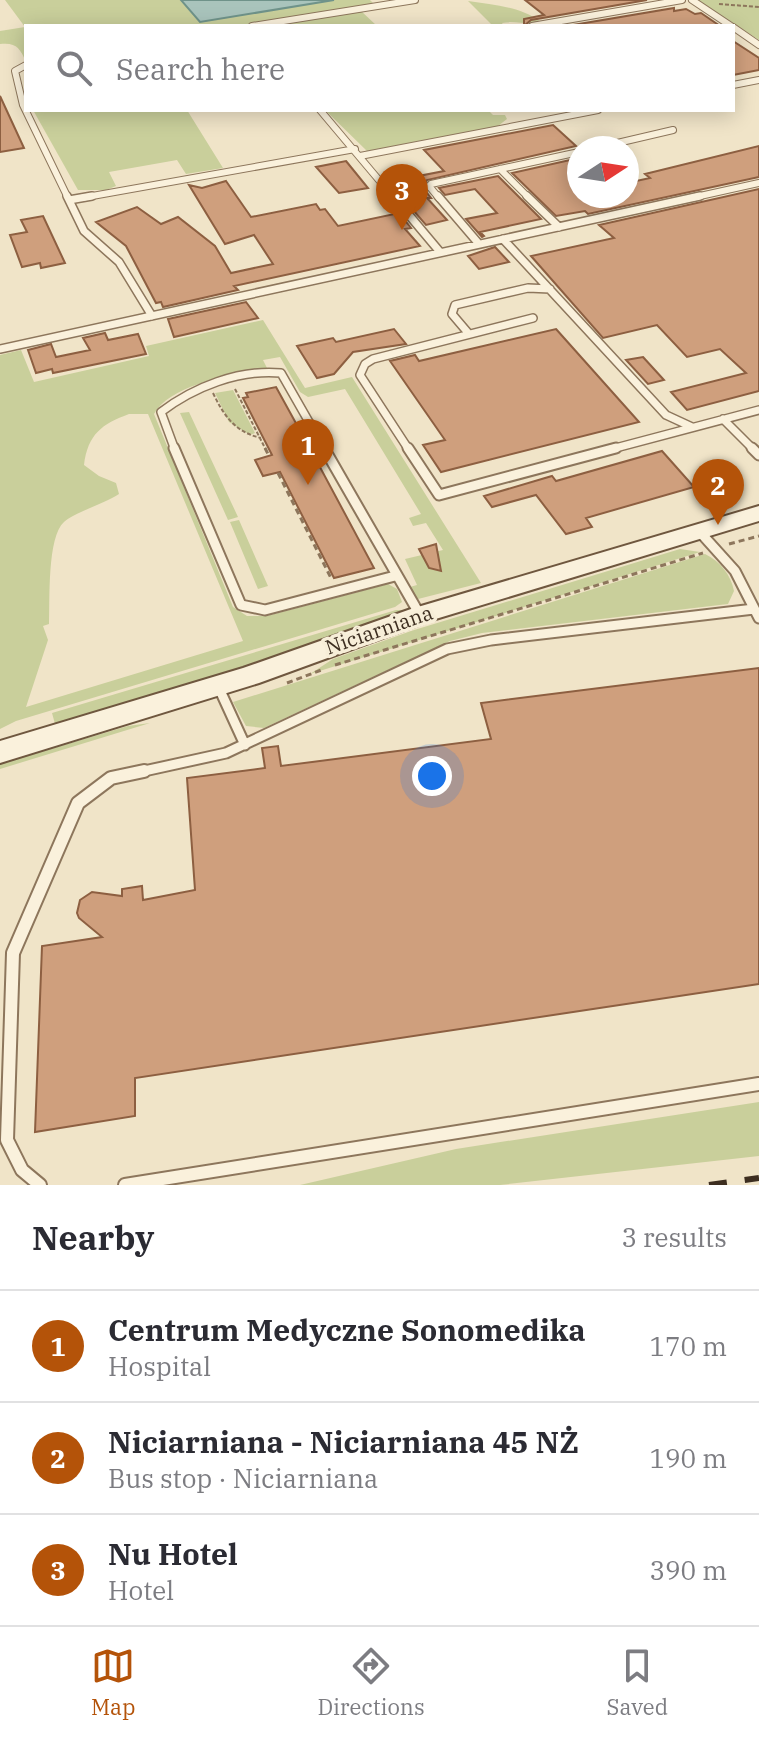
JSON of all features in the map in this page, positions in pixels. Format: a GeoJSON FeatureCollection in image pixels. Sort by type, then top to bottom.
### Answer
{"type":"FeatureCollection","features":[{"type":"Feature","properties":{"kind":"street","name":"Niciarniana"},"geometry":{"type":"LineString","coordinates":[[0,752],[218,686],[420,615],[701,542],[759,513]]}},
{"type":"Feature","properties":{"kind":"lane"},"geometry":{"type":"LineString","coordinates":[[265,24],[415,0]]}},
{"type":"Feature","properties":{"kind":"lane"},"geometry":{"type":"LineString","coordinates":[[544,24],[682,0]]}},
{"type":"Feature","properties":{"kind":"lane"},"geometry":{"type":"LineString","coordinates":[[694,2],[727,24]]}},
{"type":"Feature","properties":{"kind":"lane"},"geometry":{"type":"LineString","coordinates":[[735,29],[759,45]]}},
{"type":"Feature","properties":{"kind":"lane"},"geometry":{"type":"LineString","coordinates":[[24,66],[15,71],[24,107]]}},
{"type":"Feature","properties":{"kind":"lane"},"geometry":{"type":"LineString","coordinates":[[735,85],[759,80]]}},
{"type":"Feature","properties":{"kind":"lane"},"geometry":{"type":"LineString","coordinates":[[26,112],[84,231],[119,262],[152,316]]}},
{"type":"Feature","properties":{"kind":"lane"},"geometry":{"type":"LineString","coordinates":[[322,112],[440,252]]}},
{"type":"Feature","properties":{"kind":"lane"},"geometry":{"type":"LineString","coordinates":[[360,156],[588,112]]}},
{"type":"Feature","properties":{"kind":"lane"},"geometry":{"type":"LineString","coordinates":[[639,137],[673,130]]}},
{"type":"Feature","properties":{"kind":"lane"},"geometry":{"type":"LineString","coordinates":[[69,200],[355,149]]}},
{"type":"Feature","properties":{"kind":"lane"},"geometry":{"type":"LineString","coordinates":[[479,244],[429,186],[567,155]]}},
{"type":"Feature","properties":{"kind":"lane"},"geometry":{"type":"LineString","coordinates":[[500,169],[559,227]]}},
{"type":"Feature","properties":{"kind":"lane"},"geometry":{"type":"LineString","coordinates":[[0,349],[759,183]]}},
{"type":"Feature","properties":{"kind":"lane"},"geometry":{"type":"LineString","coordinates":[[503,239],[666,415],[692,427]]}},
{"type":"Feature","properties":{"kind":"lane"},"geometry":{"type":"LineString","coordinates":[[469,334],[452,314],[455,305],[528,288],[550,289]]}},
{"type":"Feature","properties":{"kind":"lane"},"geometry":{"type":"LineString","coordinates":[[533,318],[373,359],[365,364],[360,375],[439,495],[759,410]]}},
{"type":"Feature","properties":{"kind":"lane"},"geometry":{"type":"LineString","coordinates":[[395,576],[265,610],[241,605],[161,412],[194,391],[212,384],[265,372],[281,373],[420,615]]}},
{"type":"Feature","properties":{"kind":"lane"},"geometry":{"type":"LineString","coordinates":[[723,419],[759,455]]}},
{"type":"Feature","properties":{"kind":"lane"},"geometry":{"type":"LineString","coordinates":[[40,1185],[22,1170],[7,1140],[13,953],[78,803],[111,778],[215,756],[245,745],[430,656],[468,643],[757,613],[735,571],[701,542]]}},
{"type":"Feature","properties":{"kind":"lane"},"geometry":{"type":"LineString","coordinates":[[218,686],[245,745]]}},
{"type":"Feature","properties":{"kind":"lane"},"geometry":{"type":"LineString","coordinates":[[125,1185],[759,1084]]}},
{"type":"Feature","properties":{"kind":"path"},"geometry":{"type":"LineString","coordinates":[[694,2],[759,7]]}},
{"type":"Feature","properties":{"kind":"path"},"geometry":{"type":"LineString","coordinates":[[248,386],[213,393],[228,423],[251,437],[261,438]]}},
{"type":"Feature","properties":{"kind":"path"},"geometry":{"type":"LineString","coordinates":[[235,389],[269,456]]}},
{"type":"Feature","properties":{"kind":"path"},"geometry":{"type":"LineString","coordinates":[[278,473],[332,580]]}},
{"type":"Feature","properties":{"kind":"path"},"geometry":{"type":"LineString","coordinates":[[727,545],[759,536]]}},
{"type":"Feature","properties":{"kind":"path"},"geometry":{"type":"LineString","coordinates":[[286,683],[701,542]]}},
{"type":"Feature","properties":{"kind":"green space"},"geometry":{"type":"Polygon","coordinates":[[[5,0],[370,0],[374,4],[256,24],[24,26],[5,0]]]}},
{"type":"Feature","properties":{"kind":"green space"},"geometry":{"type":"Polygon","coordinates":[[[697,0],[759,0],[759,40],[697,0]]]}},
{"type":"Feature","properties":{"kind":"green space"},"geometry":{"type":"Polygon","coordinates":[[[468,1],[515,9],[541,22],[507,22],[491,24],[468,1]]]}},
{"type":"Feature","properties":{"kind":"green space"},"geometry":{"type":"Polygon","coordinates":[[[360,10],[375,24],[275,24],[360,10]]]}},
{"type":"Feature","properties":{"kind":"green space"},"geometry":{"type":"Polygon","coordinates":[[[24,27],[24,58],[17,47],[0,44],[0,31],[24,27]]]}},
{"type":"Feature","properties":{"kind":"green space"},"geometry":{"type":"Polygon","coordinates":[[[34,112],[188,112],[223,168],[186,174],[177,160],[109,172],[116,186],[106,190],[78,190],[34,112]]]}},
{"type":"Feature","properties":{"kind":"green space"},"geometry":{"type":"Polygon","coordinates":[[[327,112],[490,112],[505,115],[507,119],[498,126],[367,151],[327,112]]]}},
{"type":"Feature","properties":{"kind":"green space"},"geometry":{"type":"Polygon","coordinates":[[[263,320],[305,388],[352,377],[481,583],[418,599],[410,587],[417,585],[405,559],[443,550],[426,523],[413,526],[409,518],[421,514],[345,389],[308,397],[300,392],[280,357],[263,360],[267,368],[222,377],[189,388],[162,403],[154,414],[233,607],[247,616],[267,616],[388,584],[397,589],[402,602],[395,607],[16,721],[0,729],[0,355],[21,350],[34,382],[149,356],[146,346],[263,320]],[[129,414],[111,422],[98,432],[89,445],[84,465],[116,483],[119,494],[64,522],[59,530],[50,570],[49,624],[43,626],[48,640],[26,707],[243,641],[148,414],[129,414]]]}},
{"type":"Feature","properties":{"kind":"green space"},"geometry":{"type":"Polygon","coordinates":[[[233,390],[255,433],[250,435],[229,422],[215,393],[233,390]]]}},
{"type":"Feature","properties":{"kind":"green space"},"geometry":{"type":"Polygon","coordinates":[[[189,412],[238,517],[228,520],[180,413],[189,412]]]}},
{"type":"Feature","properties":{"kind":"green space"},"geometry":{"type":"Polygon","coordinates":[[[239,520],[268,586],[258,589],[230,522],[239,520]]]}},
{"type":"Feature","properties":{"kind":"green space"},"geometry":{"type":"Polygon","coordinates":[[[680,549],[700,552],[310,674],[333,659],[411,631],[680,549]]]}},
{"type":"Feature","properties":{"kind":"green space"},"geometry":{"type":"Polygon","coordinates":[[[705,554],[720,565],[730,579],[734,591],[728,604],[482,633],[450,641],[264,728],[246,726],[233,702],[705,554]]]}},
{"type":"Feature","properties":{"kind":"green space"},"geometry":{"type":"Polygon","coordinates":[[[396,610],[409,610],[246,670],[61,726],[55,724],[52,713],[396,610]]]}},
{"type":"Feature","properties":{"kind":"green space"},"geometry":{"type":"Polygon","coordinates":[[[150,723],[0,769],[0,764],[128,726],[150,723]]]}},
{"type":"Feature","properties":{"kind":"green space"},"geometry":{"type":"Polygon","coordinates":[[[759,1102],[759,1156],[500,1185],[300,1185],[456,1149],[759,1102]]]}},
{"type":"Feature","properties":{"kind":"water"},"geometry":{"type":"Polygon","coordinates":[[[181,0],[334,0],[200,22],[181,0]]]}},
{"type":"Feature","properties":{"kind":"building"},"geometry":{"type":"Polygon","coordinates":[[[525,0],[647,0],[531,20],[524,24],[524,19],[544,15],[525,0]]]}},
{"type":"Feature","properties":{"kind":"building"},"geometry":{"type":"Polygon","coordinates":[[[674,8],[674,11],[686,9],[695,14],[701,13],[717,24],[579,24],[674,8]]]}},
{"type":"Feature","properties":{"kind":"building"},"geometry":{"type":"Polygon","coordinates":[[[735,42],[759,58],[759,70],[735,75],[735,42]]]}},
{"type":"Feature","properties":{"kind":"building"},"geometry":{"type":"Polygon","coordinates":[[[0,96],[24,148],[0,152],[0,96]]]}},
{"type":"Feature","properties":{"kind":"building"},"geometry":{"type":"Polygon","coordinates":[[[553,125],[567,138],[567,148],[427,180],[423,188],[431,198],[427,198],[447,220],[426,225],[413,210],[417,209],[393,181],[444,171],[424,150],[553,125]]]}},
{"type":"Feature","properties":{"kind":"building"},"geometry":{"type":"Polygon","coordinates":[[[759,146],[759,177],[639,203],[639,180],[650,178],[645,174],[759,146]]]}},
{"type":"Feature","properties":{"kind":"building"},"geometry":{"type":"Polygon","coordinates":[[[346,161],[368,188],[339,193],[316,167],[346,161]]]}},
{"type":"Feature","properties":{"kind":"building"},"geometry":{"type":"Polygon","coordinates":[[[567,161],[567,208],[616,208],[556,216],[512,173],[567,161]]]}},
{"type":"Feature","properties":{"kind":"building"},"geometry":{"type":"Polygon","coordinates":[[[498,176],[541,219],[480,232],[482,237],[466,219],[497,213],[475,189],[445,195],[439,188],[498,176]]]}},
{"type":"Feature","properties":{"kind":"building"},"geometry":{"type":"Polygon","coordinates":[[[226,181],[251,217],[316,204],[320,210],[325,209],[338,226],[399,213],[411,228],[405,229],[420,246],[234,286],[238,290],[163,307],[161,302],[156,303],[126,246],[96,222],[137,207],[161,224],[178,217],[215,246],[231,273],[273,264],[254,235],[225,244],[189,185],[202,188],[226,181]]]}},
{"type":"Feature","properties":{"kind":"building"},"geometry":{"type":"Polygon","coordinates":[[[759,189],[759,391],[687,410],[671,392],[746,373],[720,349],[687,357],[657,325],[603,338],[531,256],[614,238],[599,225],[759,189]]]}},
{"type":"Feature","properties":{"kind":"building"},"geometry":{"type":"Polygon","coordinates":[[[43,216],[65,263],[41,268],[40,263],[22,267],[10,235],[27,232],[21,220],[43,216]]]}},
{"type":"Feature","properties":{"kind":"building"},"geometry":{"type":"Polygon","coordinates":[[[495,247],[509,262],[479,269],[468,256],[495,247]]]}},
{"type":"Feature","properties":{"kind":"building"},"geometry":{"type":"Polygon","coordinates":[[[246,302],[258,318],[174,337],[168,319],[246,302]]]}},
{"type":"Feature","properties":{"kind":"building"},"geometry":{"type":"Polygon","coordinates":[[[394,329],[406,344],[353,352],[334,374],[317,378],[297,346],[333,338],[336,342],[394,329]]]}},
{"type":"Feature","properties":{"kind":"building"},"geometry":{"type":"Polygon","coordinates":[[[556,329],[639,422],[441,472],[423,445],[445,440],[390,361],[415,355],[419,361],[556,329]]]}},
{"type":"Feature","properties":{"kind":"building"},"geometry":{"type":"Polygon","coordinates":[[[105,333],[108,340],[138,334],[146,354],[53,373],[52,369],[36,373],[28,350],[51,344],[56,357],[90,350],[83,338],[105,333]]]}},
{"type":"Feature","properties":{"kind":"building"},"geometry":{"type":"Polygon","coordinates":[[[643,357],[664,380],[648,384],[626,360],[643,357]]]}},
{"type":"Feature","properties":{"kind":"building"},"geometry":{"type":"Polygon","coordinates":[[[276,387],[374,568],[334,578],[280,472],[263,476],[255,460],[272,455],[243,398],[248,397],[246,393],[276,387]]]}},
{"type":"Feature","properties":{"kind":"building"},"geometry":{"type":"Polygon","coordinates":[[[662,451],[694,487],[586,518],[592,527],[566,534],[536,495],[492,507],[484,496],[552,476],[556,481],[662,451]]]}},
{"type":"Feature","properties":{"kind":"building"},"geometry":{"type":"Polygon","coordinates":[[[436,544],[441,571],[429,568],[419,549],[436,544]]]}},
{"type":"Feature","properties":{"kind":"building"},"geometry":{"type":"Polygon","coordinates":[[[759,668],[759,984],[135,1078],[135,1116],[35,1132],[42,946],[102,937],[77,913],[80,900],[92,892],[122,896],[122,889],[142,886],[143,900],[195,890],[187,778],[265,768],[262,748],[278,746],[281,766],[491,739],[481,703],[759,668]]]}},
{"type":"Feature","properties":{"kind":"railway"},"geometry":{"type":"LineString","coordinates":[[709,1185],[759,1178]]}},
{"type":"Feature","properties":{"kind":"place","name":"Nu Hotel"},"geometry":{"type":"Point","coordinates":[402,230]}},
{"type":"Feature","properties":{"kind":"place","name":"Centrum Medyczne Sonomedika"},"geometry":{"type":"Point","coordinates":[308,485]}},
{"type":"Feature","properties":{"kind":"place","name":"Niciarniana - Niciarniana 45 NŻ"},"geometry":{"type":"Point","coordinates":[718,525]}}]}
